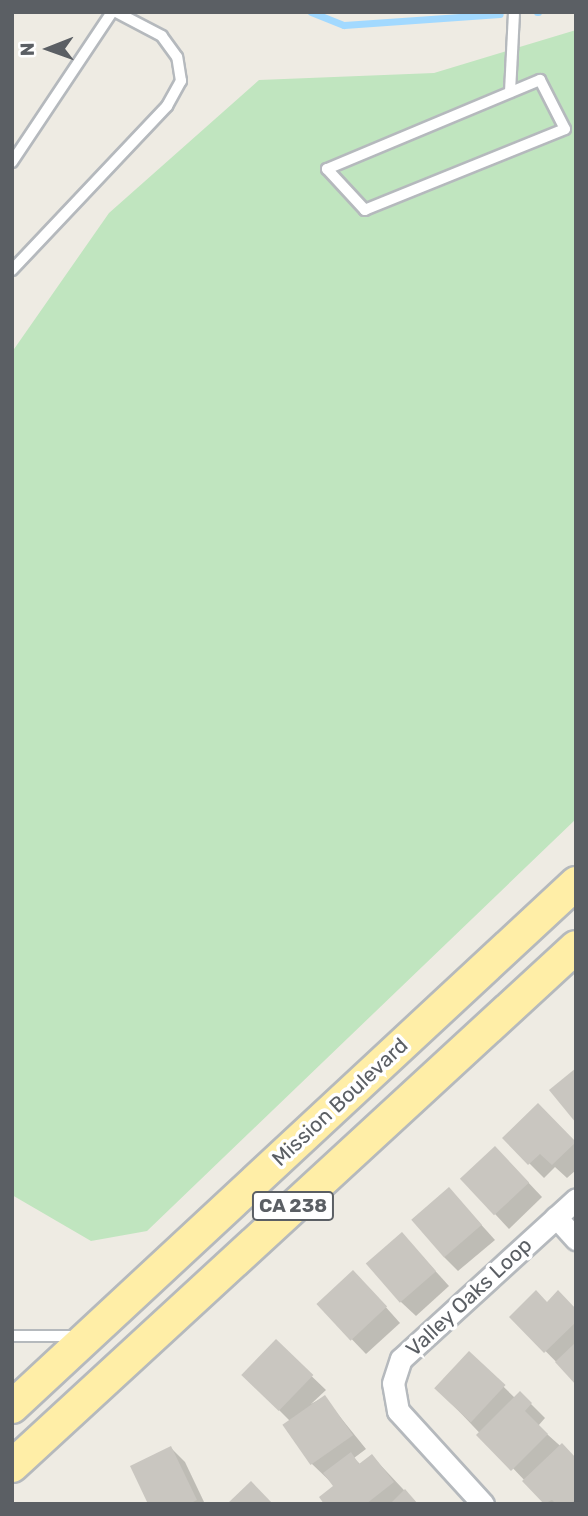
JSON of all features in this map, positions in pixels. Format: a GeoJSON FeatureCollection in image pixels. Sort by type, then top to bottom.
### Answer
{"type":"FeatureCollection","features":[{"type":"Feature","properties":{"kind":"main road","name":"Mission Boulevard"},"geometry":{"type":"LineString","coordinates":[[12,1407],[576,883]]}},
{"type":"Feature","properties":{"kind":"main road","name":"Mission Boulevard"},"geometry":{"type":"LineString","coordinates":[[12,1466],[576,947]]}},
{"type":"Feature","properties":{"kind":"street","name":"Valley Oaks Loop"},"geometry":{"type":"LineString","coordinates":[[483,1504],[398,1411],[393,1383],[401,1359],[576,1199]]}},
{"type":"Feature","properties":{"kind":"street"},"geometry":{"type":"LineString","coordinates":[[556,1217],[576,1240]]}},
{"type":"Feature","properties":{"kind":"lane"},"geometry":{"type":"LineString","coordinates":[[12,162],[114,12],[162,36],[177,57],[181,82],[167,106],[12,270]]}},
{"type":"Feature","properties":{"kind":"lane"},"geometry":{"type":"LineString","coordinates":[[510,93],[514,12]]}},
{"type":"Feature","properties":{"kind":"lane"},"geometry":{"type":"LineString","coordinates":[[540,80],[565,129],[365,210],[327,169],[510,93],[540,80]]}},
{"type":"Feature","properties":{"kind":"lane"},"geometry":{"type":"LineString","coordinates":[[12,1336],[86,1336]]}},
{"type":"Feature","properties":{"kind":"green space"},"geometry":{"type":"Polygon","coordinates":[[[576,30],[576,819],[147,1231],[91,1241],[12,1195],[12,352],[109,213],[259,80],[434,73],[576,30]]]}},
{"type":"Feature","properties":{"kind":"building"},"geometry":{"type":"Polygon","coordinates":[[[576,1068],[576,1123],[549,1090],[576,1068]]]}},
{"type":"Feature","properties":{"kind":"building"},"geometry":{"type":"Polygon","coordinates":[[[538,1103],[576,1142],[552,1165],[540,1154],[528,1165],[502,1138],[538,1103]]]}},
{"type":"Feature","properties":{"kind":"building"},"geometry":{"type":"Polygon","coordinates":[[[495,1146],[529,1183],[494,1215],[460,1179],[495,1146]]]}},
{"type":"Feature","properties":{"kind":"building"},"geometry":{"type":"Polygon","coordinates":[[[449,1187],[482,1225],[444,1258],[411,1220],[449,1187]]]}},
{"type":"Feature","properties":{"kind":"building"},"geometry":{"type":"Polygon","coordinates":[[[402,1232],[436,1271],[400,1303],[366,1263],[402,1232]]]}},
{"type":"Feature","properties":{"kind":"building"},"geometry":{"type":"Polygon","coordinates":[[[353,1270],[387,1307],[351,1341],[316,1304],[353,1270]]]}},
{"type":"Feature","properties":{"kind":"building"},"geometry":{"type":"Polygon","coordinates":[[[536,1290],[547,1302],[558,1290],[576,1309],[576,1322],[544,1353],[509,1317],[536,1290]]]}},
{"type":"Feature","properties":{"kind":"building"},"geometry":{"type":"Polygon","coordinates":[[[276,1339],[313,1375],[279,1411],[241,1375],[276,1339]]]}},
{"type":"Feature","properties":{"kind":"building"},"geometry":{"type":"Polygon","coordinates":[[[576,1342],[576,1385],[555,1362],[576,1342]]]}},
{"type":"Feature","properties":{"kind":"building"},"geometry":{"type":"Polygon","coordinates":[[[469,1351],[506,1385],[471,1422],[434,1388],[469,1351]]]}},
{"type":"Feature","properties":{"kind":"building"},"geometry":{"type":"Polygon","coordinates":[[[520,1391],[532,1403],[525,1411],[548,1434],[511,1471],[476,1435],[520,1391]]]}},
{"type":"Feature","properties":{"kind":"building"},"geometry":{"type":"Polygon","coordinates":[[[325,1395],[353,1435],[311,1465],[282,1425],[325,1395]]]}},
{"type":"Feature","properties":{"kind":"building"},"geometry":{"type":"Polygon","coordinates":[[[562,1443],[576,1458],[576,1499],[570,1504],[556,1504],[552,1500],[544,1504],[522,1481],[562,1443]]]}},
{"type":"Feature","properties":{"kind":"building"},"geometry":{"type":"Polygon","coordinates":[[[171,1446],[197,1500],[189,1504],[148,1504],[130,1466],[171,1446]]]}},
{"type":"Feature","properties":{"kind":"building"},"geometry":{"type":"Polygon","coordinates":[[[351,1452],[359,1464],[372,1454],[394,1482],[366,1504],[324,1504],[319,1497],[333,1486],[323,1473],[351,1452]]]}},
{"type":"Feature","properties":{"kind":"building"},"geometry":{"type":"Polygon","coordinates":[[[251,1481],[273,1504],[227,1504],[251,1481]]]}},
{"type":"Feature","properties":{"kind":"building"},"geometry":{"type":"Polygon","coordinates":[[[405,1489],[418,1504],[390,1504],[405,1489]]]}},
{"type":"Feature","properties":{"kind":"waterway"},"geometry":{"type":"LineString","coordinates":[[311,12],[344,25],[500,14]]}}]}
